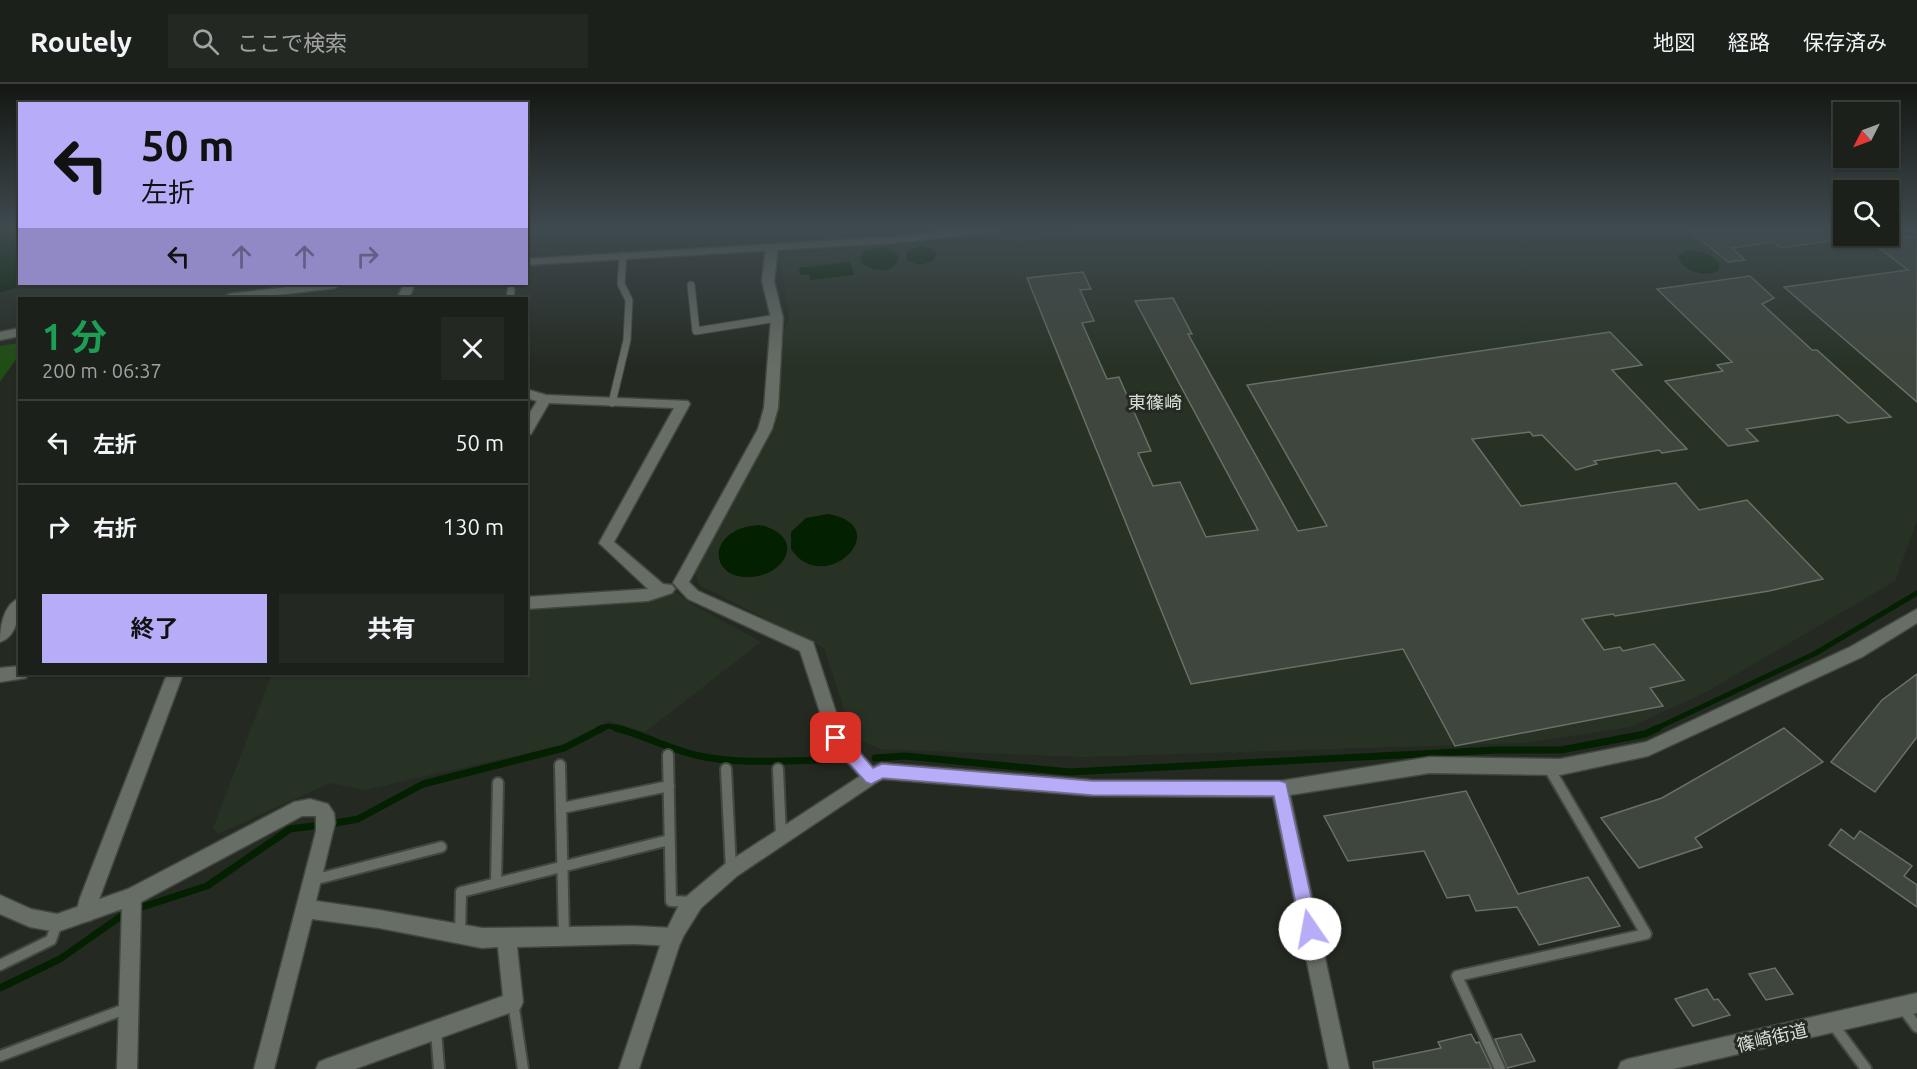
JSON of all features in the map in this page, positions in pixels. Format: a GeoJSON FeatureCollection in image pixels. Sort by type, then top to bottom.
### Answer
{"type":"FeatureCollection","features":[{"type":"Feature","properties":{"kind":"street"},"geometry":{"type":"LineString","coordinates":[[528,603],[648,595],[681,583],[765,429],[771,408],[777,318],[768,281],[769,275]]}},
{"type":"Feature","properties":{"kind":"street"},"geometry":{"type":"LineString","coordinates":[[237,297],[327,285]]}},
{"type":"Feature","properties":{"kind":"street"},"geometry":{"type":"LineString","coordinates":[[0,336],[18,332]]}},
{"type":"Feature","properties":{"kind":"street"},"geometry":{"type":"LineString","coordinates":[[528,394],[545,399],[683,404],[606,543],[660,591]]}},
{"type":"Feature","properties":{"kind":"street"},"geometry":{"type":"LineString","coordinates":[[528,428],[545,399]]}},
{"type":"Feature","properties":{"kind":"street"},"geometry":{"type":"LineString","coordinates":[[681,583],[693,595],[807,647],[836,738],[871,777]]}},
{"type":"Feature","properties":{"kind":"street"},"geometry":{"type":"LineString","coordinates":[[0,636],[18,607]]}},
{"type":"Feature","properties":{"kind":"street"},"geometry":{"type":"LineString","coordinates":[[629,1069],[673,937],[694,902],[731,870],[882,771],[1092,788],[1280,789],[1430,765],[1549,768],[1648,748],[1856,652],[1917,615]]}},
{"type":"Feature","properties":{"kind":"street"},"geometry":{"type":"LineString","coordinates":[[0,675],[18,673]]}},
{"type":"Feature","properties":{"kind":"street"},"geometry":{"type":"LineString","coordinates":[[85,913],[176,675]]}},
{"type":"Feature","properties":{"kind":"street"},"geometry":{"type":"LineString","coordinates":[[1280,789],[1339,1069]]}},
{"type":"Feature","properties":{"kind":"street"},"geometry":{"type":"LineString","coordinates":[[0,904],[30,918],[57,923],[85,913],[132,906],[300,808],[315,806],[325,812],[327,824],[264,1069]]}},
{"type":"Feature","properties":{"kind":"street"},"geometry":{"type":"LineString","coordinates":[[127,1069],[132,906]]}},
{"type":"Feature","properties":{"kind":"street"},"geometry":{"type":"LineString","coordinates":[[306,909],[460,936],[507,938],[634,935],[673,937]]}},
{"type":"Feature","properties":{"kind":"street"},"geometry":{"type":"LineString","coordinates":[[326,1069],[513,1002],[507,938]]}},
{"type":"Feature","properties":{"kind":"street","name":"篠崎街道"},"geometry":{"type":"LineString","coordinates":[[1628,1069],[1910,1005]]}},
{"type":"Feature","properties":{"kind":"lane"},"geometry":{"type":"LineString","coordinates":[[612,403],[627,340],[629,300],[621,284],[622,275]]}},
{"type":"Feature","properties":{"kind":"lane"},"geometry":{"type":"LineString","coordinates":[[691,285],[696,331],[777,318]]}},
{"type":"Feature","properties":{"kind":"lane"},"geometry":{"type":"LineString","coordinates":[[510,297],[511,291]]}},
{"type":"Feature","properties":{"kind":"lane"},"geometry":{"type":"LineString","coordinates":[[668,755],[671,901],[694,902]]}},
{"type":"Feature","properties":{"kind":"lane"},"geometry":{"type":"LineString","coordinates":[[560,765],[564,936]]}},
{"type":"Feature","properties":{"kind":"lane"},"geometry":{"type":"LineString","coordinates":[[1500,1069],[1457,976],[1646,934],[1549,768]]}},
{"type":"Feature","properties":{"kind":"lane"},"geometry":{"type":"LineString","coordinates":[[726,769],[731,870]]}},
{"type":"Feature","properties":{"kind":"lane"},"geometry":{"type":"LineString","coordinates":[[778,769],[781,837]]}},
{"type":"Feature","properties":{"kind":"lane"},"geometry":{"type":"LineString","coordinates":[[496,883],[498,783]]}},
{"type":"Feature","properties":{"kind":"lane"},"geometry":{"type":"LineString","coordinates":[[562,808],[669,786]]}},
{"type":"Feature","properties":{"kind":"lane"},"geometry":{"type":"LineString","coordinates":[[460,936],[461,892],[669,840]]}},
{"type":"Feature","properties":{"kind":"lane"},"geometry":{"type":"LineString","coordinates":[[313,880],[441,847]]}},
{"type":"Feature","properties":{"kind":"lane"},"geometry":{"type":"LineString","coordinates":[[0,964],[51,940],[57,923]]}},
{"type":"Feature","properties":{"kind":"lane"},"geometry":{"type":"LineString","coordinates":[[513,1002],[523,1069]]}},
{"type":"Feature","properties":{"kind":"lane"},"geometry":{"type":"LineString","coordinates":[[1910,1005],[1917,1027]]}},
{"type":"Feature","properties":{"kind":"lane"},"geometry":{"type":"LineString","coordinates":[[0,1056],[128,1008]]}},
{"type":"Feature","properties":{"kind":"lane"},"geometry":{"type":"LineString","coordinates":[[1832,1023],[1866,1069]]}},
{"type":"Feature","properties":{"kind":"lane"},"geometry":{"type":"LineString","coordinates":[[436,1030],[439,1069]]}},
{"type":"Feature","properties":{"kind":"shaded area"},"geometry":{"type":"Polygon","coordinates":[[[0,275],[18,275],[18,285],[28,285],[0,292],[0,275]]]}},
{"type":"Feature","properties":{"kind":"shaded area"},"geometry":{"type":"Polygon","coordinates":[[[782,275],[1917,275],[1917,521],[1895,581],[1706,692],[1630,727],[1524,743],[1083,757],[881,749],[851,737],[824,648],[699,585],[694,571],[775,427],[784,332],[789,316],[782,275]]]}},
{"type":"Feature","properties":{"kind":"shaded area"},"geometry":{"type":"Polygon","coordinates":[[[809,275],[854,275],[811,280],[809,275]]]}},
{"type":"Feature","properties":{"kind":"shaded area"},"geometry":{"type":"Polygon","coordinates":[[[828,514],[848,521],[856,532],[856,544],[848,555],[836,563],[821,566],[805,562],[791,549],[791,532],[806,518],[828,514]]]}},
{"type":"Feature","properties":{"kind":"shaded area"},"geometry":{"type":"Polygon","coordinates":[[[759,525],[772,529],[783,537],[787,548],[782,562],[771,571],[758,576],[742,577],[729,573],[722,565],[719,556],[721,546],[728,536],[741,529],[759,525]]]}},
{"type":"Feature","properties":{"kind":"shaded area"},"geometry":{"type":"Polygon","coordinates":[[[668,590],[761,642],[645,732],[608,721],[563,745],[365,790],[330,783],[218,834],[213,828],[272,675],[528,675],[528,608],[668,590]]]}},
{"type":"Feature","properties":{"kind":"green space"},"geometry":{"type":"Polygon","coordinates":[[[18,343],[18,356],[0,382],[0,346],[18,343]]]}},
{"type":"Feature","properties":{"kind":"building"},"geometry":{"type":"Polygon","coordinates":[[[1084,275],[1091,289],[1080,290],[1094,321],[1082,323],[1107,379],[1119,377],[1151,451],[1138,453],[1153,486],[1180,482],[1206,537],[1258,530],[1135,301],[1173,298],[1192,334],[1188,334],[1298,531],[1327,526],[1247,385],[1610,332],[1642,365],[1612,370],[1687,449],[1662,453],[1659,450],[1594,461],[1597,464],[1576,470],[1542,435],[1533,436],[1530,432],[1472,439],[1521,506],[1676,483],[1699,510],[1747,500],[1823,579],[1769,591],[1615,616],[1613,614],[1582,619],[1604,650],[1620,647],[1623,651],[1654,644],[1684,680],[1650,688],[1663,706],[1455,746],[1403,649],[1191,684],[1027,278],[1084,275]]]}},
{"type":"Feature","properties":{"kind":"building"},"geometry":{"type":"Polygon","coordinates":[[[1872,275],[1917,275],[1917,402],[1784,287],[1872,275]]]}},
{"type":"Feature","properties":{"kind":"building"},"geometry":{"type":"Polygon","coordinates":[[[1750,276],[1774,298],[1762,304],[1891,417],[1848,423],[1838,415],[1746,429],[1758,441],[1728,446],[1665,381],[1723,371],[1717,365],[1732,362],[1657,289],[1750,276]]]}},
{"type":"Feature","properties":{"kind":"building"},"geometry":{"type":"Polygon","coordinates":[[[1917,674],[1917,737],[1875,792],[1831,762],[1882,700],[1917,674]]]}},
{"type":"Feature","properties":{"kind":"building"},"geometry":{"type":"Polygon","coordinates":[[[1784,728],[1823,762],[1695,838],[1702,847],[1639,868],[1601,818],[1662,798],[1784,728]]]}},
{"type":"Feature","properties":{"kind":"building"},"geometry":{"type":"Polygon","coordinates":[[[1466,791],[1518,894],[1588,877],[1620,926],[1539,945],[1517,907],[1476,911],[1469,895],[1447,898],[1424,851],[1348,861],[1324,816],[1466,791]]]}},
{"type":"Feature","properties":{"kind":"building"},"geometry":{"type":"Polygon","coordinates":[[[1841,829],[1854,839],[1860,831],[1912,866],[1904,876],[1917,885],[1917,907],[1829,845],[1841,829]]]}},
{"type":"Feature","properties":{"kind":"building"},"geometry":{"type":"Polygon","coordinates":[[[1775,968],[1793,994],[1766,1000],[1749,974],[1775,968]]]}},
{"type":"Feature","properties":{"kind":"building"},"geometry":{"type":"Polygon","coordinates":[[[1707,989],[1714,1000],[1718,999],[1730,1015],[1693,1026],[1675,999],[1707,989]]]}},
{"type":"Feature","properties":{"kind":"building"},"geometry":{"type":"Polygon","coordinates":[[[1471,1034],[1476,1043],[1479,1042],[1492,1069],[1374,1069],[1373,1062],[1441,1048],[1438,1042],[1471,1034]]]}},
{"type":"Feature","properties":{"kind":"building"},"geometry":{"type":"Polygon","coordinates":[[[1521,1034],[1535,1061],[1507,1068],[1495,1039],[1521,1034]]]}},
{"type":"Feature","properties":{"kind":"waterway"},"geometry":{"type":"LineString","coordinates":[[1655,729],[1816,653],[1917,593]]}},
{"type":"Feature","properties":{"kind":"waterway"},"geometry":{"type":"LineString","coordinates":[[598,729],[609,726],[622,729]]}},
{"type":"Feature","properties":{"kind":"waterway"},"geometry":{"type":"LineString","coordinates":[[330,824],[358,819],[423,784],[564,748],[603,728]]}},
{"type":"Feature","properties":{"kind":"waterway"},"geometry":{"type":"LineString","coordinates":[[616,728],[689,753],[716,759],[830,760]]}},
{"type":"Feature","properties":{"kind":"waterway"},"geometry":{"type":"LineString","coordinates":[[875,758],[905,756],[1070,772],[1496,750],[1561,750],[1645,734],[1658,728]]}},
{"type":"Feature","properties":{"kind":"waterway"},"geometry":{"type":"LineString","coordinates":[[136,909],[207,886],[290,829],[321,825]]}},
{"type":"Feature","properties":{"kind":"waterway"},"geometry":{"type":"LineString","coordinates":[[0,988],[60,959],[127,912]]}},
{"type":"Feature","properties":{"kind":"district","name":"東篠崎"},"geometry":{"type":"Point","coordinates":[1155,402]}},
{"type":"Feature","properties":{"kind":"route"},"geometry":{"type":"LineString","coordinates":[[836,738],[871,777],[882,771],[1092,788],[1280,789],[1310,929]]}}]}
